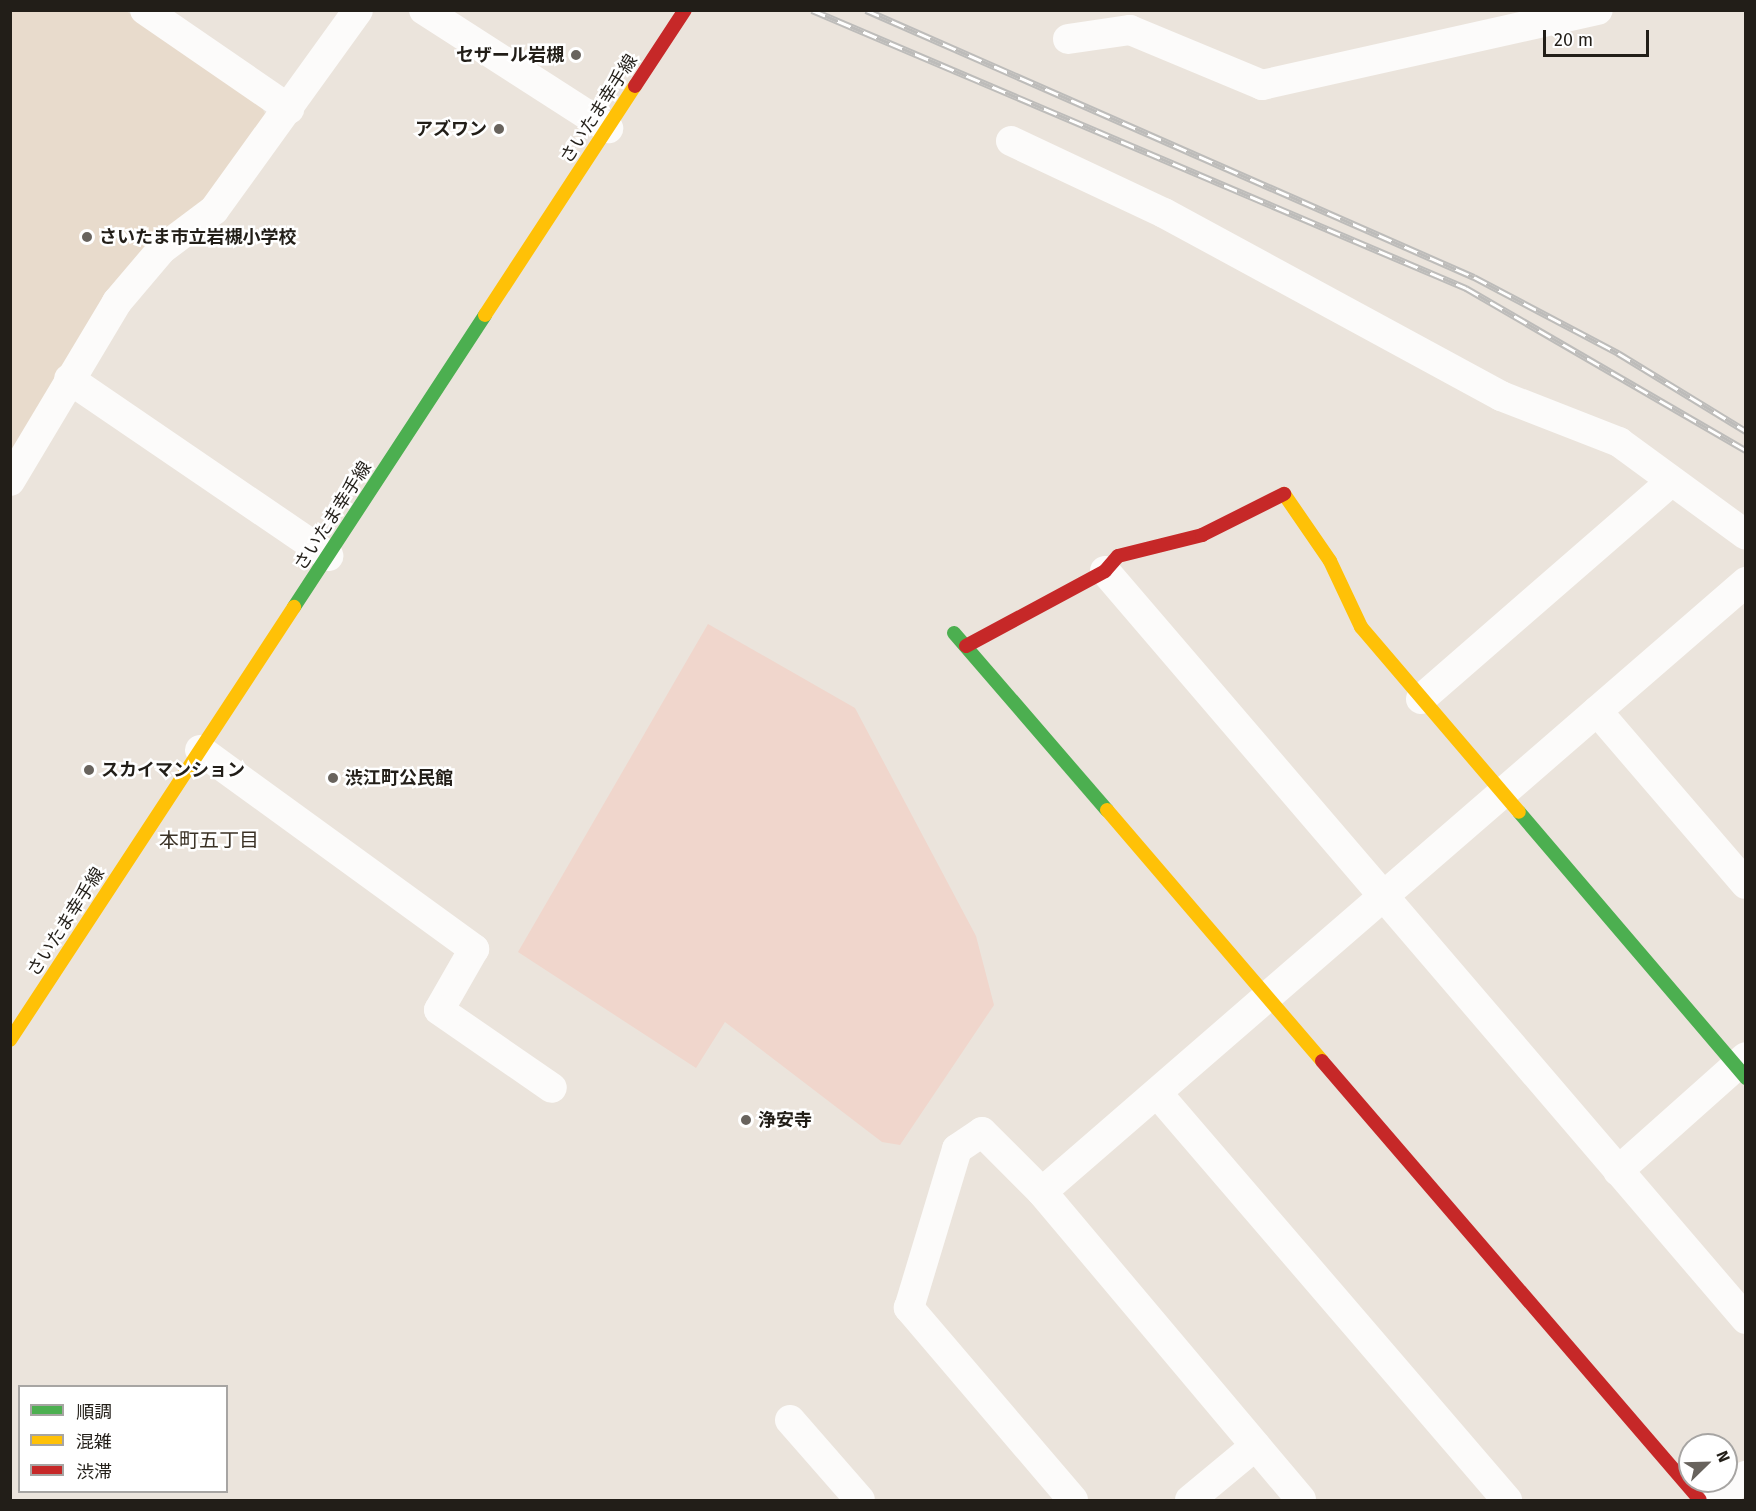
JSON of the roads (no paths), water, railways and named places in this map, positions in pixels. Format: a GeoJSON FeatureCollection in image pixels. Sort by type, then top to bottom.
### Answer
{"type":"FeatureCollection","features":[{"type":"Feature","properties":{"kind":"street"},"geometry":{"type":"LineString","coordinates":[[145,10],[289,109]]}},
{"type":"Feature","properties":{"kind":"street"},"geometry":{"type":"LineString","coordinates":[[10,481],[117,302],[162,249],[214,210],[289,109],[358,10]]}},
{"type":"Feature","properties":{"kind":"street"},"geometry":{"type":"LineString","coordinates":[[424,10],[608,128]]}},
{"type":"Feature","properties":{"kind":"street","name":"さいたま幸手線"},"geometry":{"type":"LineString","coordinates":[[10,1040],[685,10]]}},
{"type":"Feature","properties":{"kind":"street"},"geometry":{"type":"LineString","coordinates":[[1068,39],[1130,30],[1262,85],[1598,10]]}},
{"type":"Feature","properties":{"kind":"street"},"geometry":{"type":"LineString","coordinates":[[1011,141],[1164,213],[1501,396],[1619,442],[1746,535]]}},
{"type":"Feature","properties":{"kind":"street"},"geometry":{"type":"LineString","coordinates":[[69,379],[328,556]]}},
{"type":"Feature","properties":{"kind":"street"},"geometry":{"type":"LineString","coordinates":[[1421,699],[1672,481]]}},
{"type":"Feature","properties":{"kind":"street"},"geometry":{"type":"LineString","coordinates":[[966,646],[1106,571],[1118,556],[1202,535],[1283,492],[1330,561],[1361,627],[1501,795],[1742,1067],[1618,1171]]}},
{"type":"Feature","properties":{"kind":"street"},"geometry":{"type":"LineString","coordinates":[[1106,571],[1383,898],[1746,1319]]}},
{"type":"Feature","properties":{"kind":"street"},"geometry":{"type":"LineString","coordinates":[[1042,1192],[1746,582]]}},
{"type":"Feature","properties":{"kind":"street"},"geometry":{"type":"LineString","coordinates":[[954,633],[1700,1500]]}},
{"type":"Feature","properties":{"kind":"street"},"geometry":{"type":"LineString","coordinates":[[1597,711],[1746,884]]}},
{"type":"Feature","properties":{"kind":"street"},"geometry":{"type":"LineString","coordinates":[[200,750],[474,949],[439,1010],[552,1088]]}},
{"type":"Feature","properties":{"kind":"street"},"geometry":{"type":"LineString","coordinates":[[1157,1093],[1507,1500]]}},
{"type":"Feature","properties":{"kind":"street"},"geometry":{"type":"LineString","coordinates":[[1073,1500],[909,1308],[957,1149],[982,1132],[1042,1192],[1301,1500]]}},
{"type":"Feature","properties":{"kind":"street"},"geometry":{"type":"LineString","coordinates":[[790,1420],[860,1500]]}},
{"type":"Feature","properties":{"kind":"street"},"geometry":{"type":"LineString","coordinates":[[1190,1500],[1255,1446]]}},
{"type":"Feature","properties":{"kind":"street"},"geometry":{"type":"LineString","coordinates":[[1718,1500],[1746,1476]]}},
{"type":"Feature","properties":{"kind":"railway"},"geometry":{"type":"LineString","coordinates":[[812,10],[1466,288],[1746,450]]}},
{"type":"Feature","properties":{"kind":"railway"},"geometry":{"type":"LineString","coordinates":[[866,10],[1474,277],[1618,353],[1746,431]]}},
{"type":"Feature","properties":{"kind":"place","name":"セザール岩槻"},"geometry":{"type":"Point","coordinates":[576,55]}},
{"type":"Feature","properties":{"kind":"place","name":"アズワン"},"geometry":{"type":"Point","coordinates":[499,129]}},
{"type":"Feature","properties":{"kind":"place","name":"さいたま市立岩槻小学校"},"geometry":{"type":"Point","coordinates":[87,237]}},
{"type":"Feature","properties":{"kind":"place","name":"スカイマンション"},"geometry":{"type":"Point","coordinates":[89,770]}},
{"type":"Feature","properties":{"kind":"place","name":"渋江町公民館"},"geometry":{"type":"Point","coordinates":[333,778]}},
{"type":"Feature","properties":{"kind":"place","name":"浄安寺"},"geometry":{"type":"Point","coordinates":[746,1120]}},
{"type":"Feature","properties":{"kind":"district","name":"本町五丁目"},"geometry":{"type":"Point","coordinates":[209,840]}}]}
